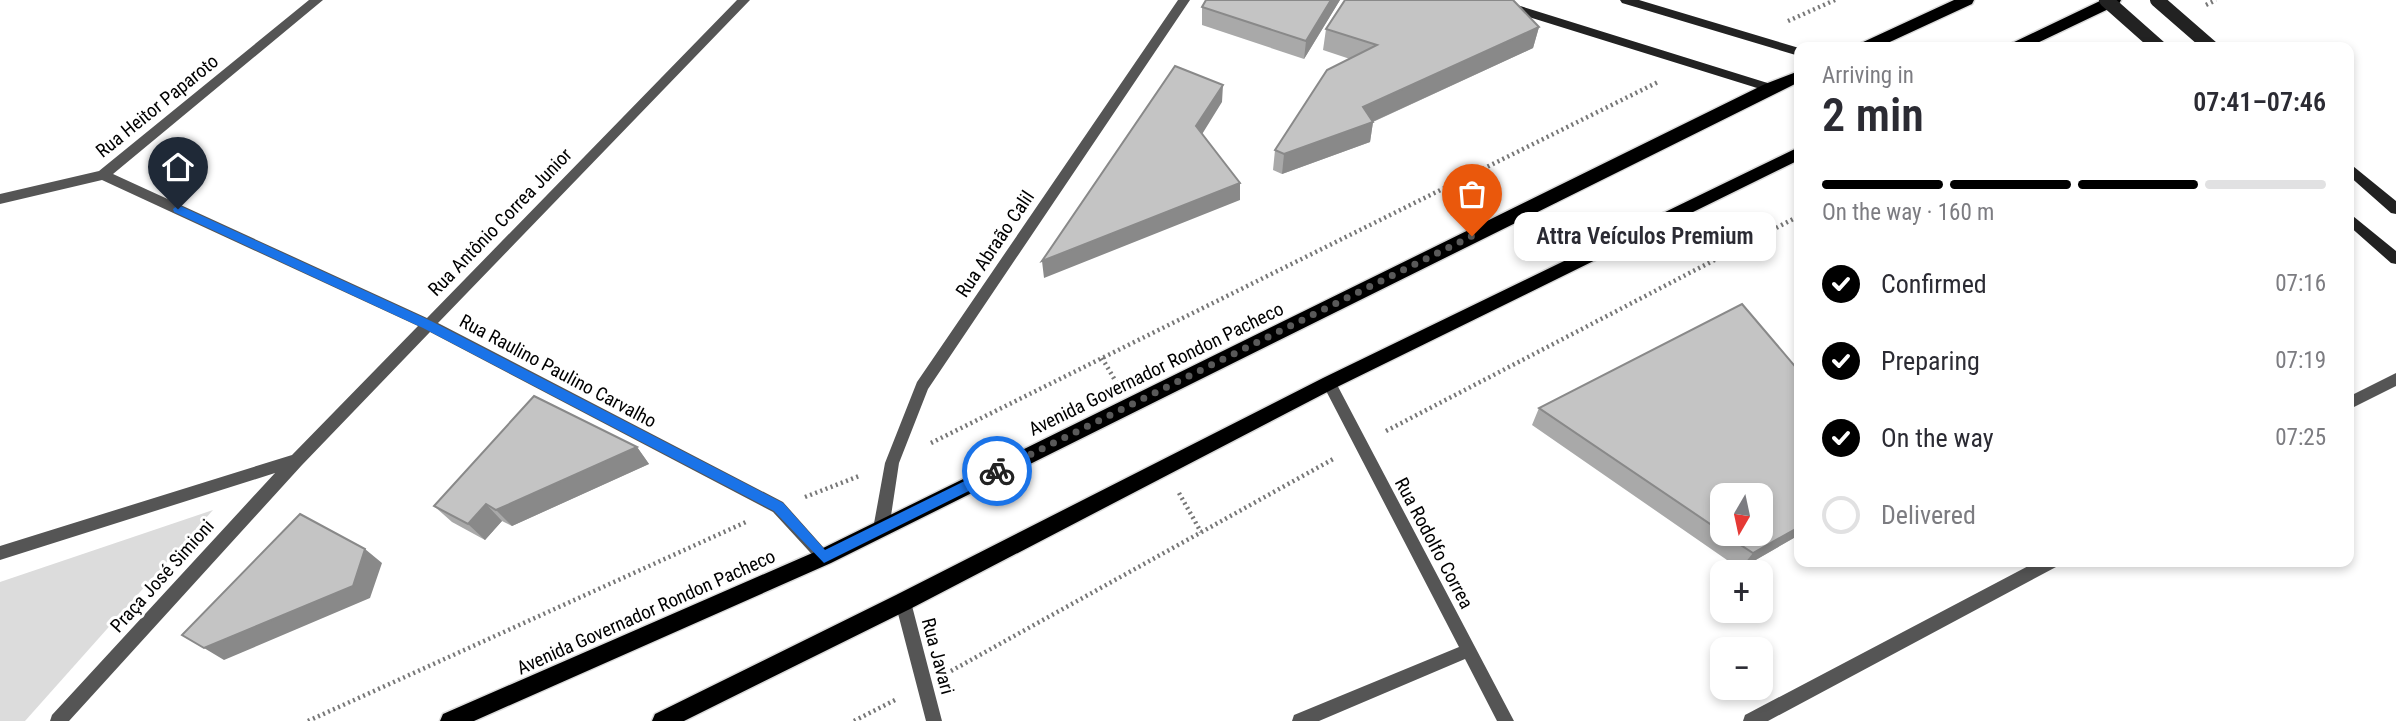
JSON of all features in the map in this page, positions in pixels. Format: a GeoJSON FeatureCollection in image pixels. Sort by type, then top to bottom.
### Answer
{"type":"FeatureCollection","features":[{"type":"Feature","properties":{"kind":"main road"},"geometry":{"type":"LineString","coordinates":[[1877,42],[1967,0]]}},
{"type":"Feature","properties":{"kind":"main road"},"geometry":{"type":"LineString","coordinates":[[2027,42],[2113,0]]}},
{"type":"Feature","properties":{"kind":"main road","name":"Avenida Governador Rondon Pacheco"},"geometry":{"type":"LineString","coordinates":[[450,721],[824,557],[1794,78]]}},
{"type":"Feature","properties":{"kind":"main road"},"geometry":{"type":"LineString","coordinates":[[662,721],[902,602],[1329,383],[1794,155]]}},
{"type":"Feature","properties":{"kind":"street","name":"Rua Heitor Paparoto"},"geometry":{"type":"LineString","coordinates":[[0,199],[103,175],[317,0]]}},
{"type":"Feature","properties":{"kind":"street","name":"Rua Antônio Correa Junior"},"geometry":{"type":"LineString","coordinates":[[0,553],[297,460],[744,0]]}},
{"type":"Feature","properties":{"kind":"street","name":"Rua Abraão Calil"},"geometry":{"type":"LineString","coordinates":[[881,529],[892,463],[922,386],[1184,0]]}},
{"type":"Feature","properties":{"kind":"street"},"geometry":{"type":"LineString","coordinates":[[1488,0],[1509,3],[1770,88]]}},
{"type":"Feature","properties":{"kind":"street"},"geometry":{"type":"LineString","coordinates":[[1626,0],[1794,51]]}},
{"type":"Feature","properties":{"kind":"street"},"geometry":{"type":"LineString","coordinates":[[2106,0],[2153,42]]}},
{"type":"Feature","properties":{"kind":"street"},"geometry":{"type":"LineString","coordinates":[[2157,0],[2205,42]]}},
{"type":"Feature","properties":{"kind":"street"},"geometry":{"type":"LineString","coordinates":[[2354,172],[2396,209]]}},
{"type":"Feature","properties":{"kind":"street","name":"Rua Raulino Paulino Carvalho"},"geometry":{"type":"LineString","coordinates":[[103,175],[427,324],[778,507],[824,557]]}},
{"type":"Feature","properties":{"kind":"street"},"geometry":{"type":"LineString","coordinates":[[2354,221],[2396,259]]}},
{"type":"Feature","properties":{"kind":"street"},"geometry":{"type":"LineString","coordinates":[[2354,401],[2396,379]]}},
{"type":"Feature","properties":{"kind":"street","name":"Rua Rodolfo Correa"},"geometry":{"type":"LineString","coordinates":[[1329,383],[1506,721]]}},
{"type":"Feature","properties":{"kind":"street","name":"Praça José Simioni"},"geometry":{"type":"LineString","coordinates":[[58,721],[297,460]]}},
{"type":"Feature","properties":{"kind":"street"},"geometry":{"type":"LineString","coordinates":[[1751,721],[2042,567]]}},
{"type":"Feature","properties":{"kind":"street","name":"Rua Javari"},"geometry":{"type":"LineString","coordinates":[[902,602],[934,721]]}},
{"type":"Feature","properties":{"kind":"street"},"geometry":{"type":"LineString","coordinates":[[1300,721],[1469,650]]}},
{"type":"Feature","properties":{"kind":"path"},"geometry":{"type":"LineString","coordinates":[[1752,38],[1835,0]]}},
{"type":"Feature","properties":{"kind":"path"},"geometry":{"type":"LineString","coordinates":[[308,721],[778,507],[892,463],[1693,64]]}},
{"type":"Feature","properties":{"kind":"path"},"geometry":{"type":"LineString","coordinates":[[854,721],[925,685],[1200,530],[1794,219]]}},
{"type":"Feature","properties":{"kind":"shaded area"},"geometry":{"type":"Polygon","coordinates":[[[213,510],[25,721],[0,721],[0,582],[213,510]]]}},
{"type":"Feature","properties":{"kind":"building"},"geometry":{"type":"Polygon","coordinates":[[[1206,0],[1331,0],[1306,41],[1202,7],[1206,0]]]}},
{"type":"Feature","properties":{"kind":"building"},"geometry":{"type":"Polygon","coordinates":[[[1345,0],[1513,0],[1539,27],[1363,107],[1373,122],[1284,154],[1275,150],[1327,70],[1377,45],[1326,29],[1345,0]]]}},
{"type":"Feature","properties":{"kind":"building"},"geometry":{"type":"Polygon","coordinates":[[[1175,66],[1223,85],[1196,126],[1240,183],[1042,261],[1175,66]]]}},
{"type":"Feature","properties":{"kind":"building"},"geometry":{"type":"Polygon","coordinates":[[[1742,304],[1794,365],[1794,530],[1773,542],[1773,483],[1710,483],[1710,524],[1539,408],[1742,304]]]}},
{"type":"Feature","properties":{"kind":"building"},"geometry":{"type":"Polygon","coordinates":[[[534,396],[637,447],[496,510],[486,504],[468,524],[434,506],[534,396]]]}},
{"type":"Feature","properties":{"kind":"building"},"geometry":{"type":"Polygon","coordinates":[[[300,514],[365,549],[353,586],[204,648],[182,635],[300,514]]]}},
{"type":"Feature","properties":{"kind":"building"},"geometry":{"type":"Polygon","coordinates":[[[1742,546],[1765,546],[1753,553],[1742,546]]]}},
{"type":"Feature","properties":{"kind":"way so far"},"geometry":{"type":"LineString","coordinates":[[997,471],[1472,236]]}},
{"type":"Feature","properties":{"kind":"place","name":"Attra Veículos Premium"},"geometry":{"type":"Point","coordinates":[1472,236]}},
{"type":"Feature","properties":{"kind":"route"},"geometry":{"type":"LineString","coordinates":[[178,209],[427,324],[778,507],[824,557],[997,471]]}}]}
